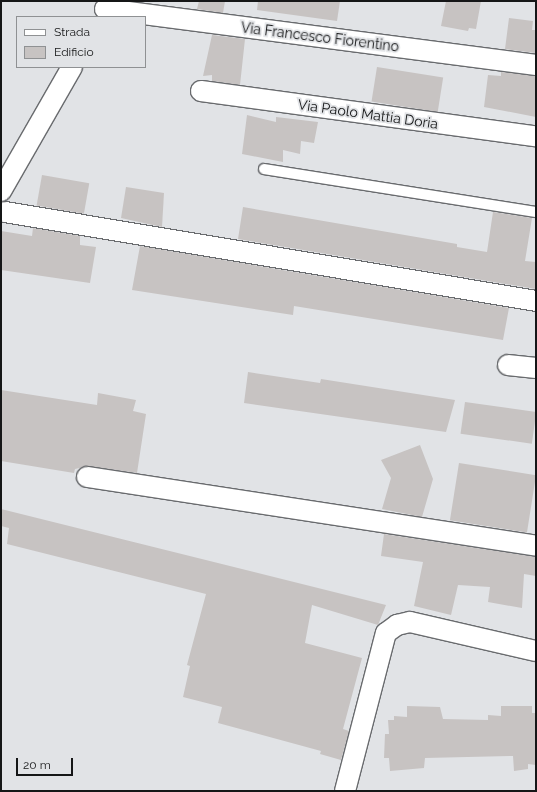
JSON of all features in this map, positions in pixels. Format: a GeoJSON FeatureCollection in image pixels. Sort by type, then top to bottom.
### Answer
{"type":"FeatureCollection","features":[{"type":"Feature","properties":{"kind":"street","name":"Via Francesco Fiorentino"},"geometry":{"type":"LineString","coordinates":[[105,9],[536,65]]}},
{"type":"Feature","properties":{"kind":"street"},"geometry":{"type":"LineString","coordinates":[[1,191],[71,68]]}},
{"type":"Feature","properties":{"kind":"street","name":"Via Paolo Mattia Doria"},"geometry":{"type":"LineString","coordinates":[[201,91],[536,136]]}},
{"type":"Feature","properties":{"kind":"street"},"geometry":{"type":"LineString","coordinates":[[5,212],[536,300]]}},
{"type":"Feature","properties":{"kind":"street"},"geometry":{"type":"LineString","coordinates":[[508,364],[536,368]]}},
{"type":"Feature","properties":{"kind":"street"},"geometry":{"type":"LineString","coordinates":[[87,478],[536,546]]}},
{"type":"Feature","properties":{"kind":"street"},"geometry":{"type":"LineString","coordinates":[[345,791],[386,633],[397,626],[410,622],[536,651]]}},
{"type":"Feature","properties":{"kind":"lane"},"geometry":{"type":"LineString","coordinates":[[264,169],[536,212]]}},
{"type":"Feature","properties":{"kind":"building"},"geometry":{"type":"Polygon","coordinates":[[[199,1],[225,1],[223,13],[197,9],[199,1]]]}},
{"type":"Feature","properties":{"kind":"building"},"geometry":{"type":"Polygon","coordinates":[[[258,1],[340,1],[337,21],[257,10],[258,1]]]}},
{"type":"Feature","properties":{"kind":"building"},"geometry":{"type":"Polygon","coordinates":[[[446,1],[481,1],[476,29],[469,28],[468,31],[441,26],[446,1]]]}},
{"type":"Feature","properties":{"kind":"building"},"geometry":{"type":"Polygon","coordinates":[[[509,18],[533,21],[532,30],[536,30],[536,53],[505,49],[509,18]]]}},
{"type":"Feature","properties":{"kind":"building"},"geometry":{"type":"Polygon","coordinates":[[[212,35],[245,39],[240,85],[212,81],[212,75],[203,76],[212,35]]]}},
{"type":"Feature","properties":{"kind":"building"},"geometry":{"type":"Polygon","coordinates":[[[377,67],[443,77],[438,112],[372,102],[377,67]]]}},
{"type":"Feature","properties":{"kind":"building"},"geometry":{"type":"Polygon","coordinates":[[[501,72],[536,76],[536,117],[484,107],[488,75],[501,76],[501,72]]]}},
{"type":"Feature","properties":{"kind":"building"},"geometry":{"type":"Polygon","coordinates":[[[247,115],[276,122],[276,117],[318,122],[314,143],[301,141],[300,154],[283,150],[283,162],[242,154],[247,115]]]}},
{"type":"Feature","properties":{"kind":"building"},"geometry":{"type":"Polygon","coordinates":[[[42,175],[89,183],[84,214],[37,206],[42,175]]]}},
{"type":"Feature","properties":{"kind":"building"},"geometry":{"type":"Polygon","coordinates":[[[126,187],[164,193],[162,227],[121,218],[126,187]]]}},
{"type":"Feature","properties":{"kind":"building"},"geometry":{"type":"Polygon","coordinates":[[[243,207],[457,244],[457,247],[487,252],[493,212],[532,218],[525,261],[536,262],[536,289],[238,239],[243,207]]]}},
{"type":"Feature","properties":{"kind":"building"},"geometry":{"type":"Polygon","coordinates":[[[33,228],[80,236],[80,245],[96,247],[90,283],[1,270],[1,231],[32,236],[33,228]]]}},
{"type":"Feature","properties":{"kind":"building"},"geometry":{"type":"Polygon","coordinates":[[[140,246],[509,308],[503,340],[294,306],[293,315],[132,290],[140,246]]]}},
{"type":"Feature","properties":{"kind":"building"},"geometry":{"type":"Polygon","coordinates":[[[248,372],[320,383],[321,379],[455,400],[446,432],[244,403],[248,372]]]}},
{"type":"Feature","properties":{"kind":"building"},"geometry":{"type":"Polygon","coordinates":[[[1,390],[97,405],[98,393],[136,400],[133,411],[146,414],[137,473],[88,466],[75,469],[74,473],[1,461],[1,390]]]}},
{"type":"Feature","properties":{"kind":"building"},"geometry":{"type":"Polygon","coordinates":[[[465,402],[536,412],[532,444],[461,434],[465,402]]]}},
{"type":"Feature","properties":{"kind":"building"},"geometry":{"type":"Polygon","coordinates":[[[420,445],[433,479],[422,517],[382,509],[391,478],[381,460],[420,445]]]}},
{"type":"Feature","properties":{"kind":"building"},"geometry":{"type":"Polygon","coordinates":[[[459,463],[536,475],[527,532],[450,520],[459,463]]]}},
{"type":"Feature","properties":{"kind":"building"},"geometry":{"type":"Polygon","coordinates":[[[1,509],[386,605],[378,625],[312,605],[305,643],[362,658],[343,729],[349,731],[341,760],[320,754],[321,751],[218,723],[222,707],[183,697],[190,666],[187,665],[206,594],[7,544],[9,528],[1,526],[1,509]]]}},
{"type":"Feature","properties":{"kind":"building"},"geometry":{"type":"Polygon","coordinates":[[[384,534],[536,557],[536,576],[524,574],[522,608],[488,602],[490,587],[458,585],[451,615],[414,606],[423,562],[381,556],[384,534]]]}},
{"type":"Feature","properties":{"kind":"building"},"geometry":{"type":"Polygon","coordinates":[[[407,706],[440,707],[443,719],[488,720],[488,715],[501,716],[501,706],[532,706],[532,713],[536,713],[536,765],[528,764],[528,769],[514,771],[513,756],[425,758],[424,768],[390,771],[389,758],[384,758],[385,734],[389,734],[388,720],[394,720],[394,716],[407,717],[407,706]]]}}]}
